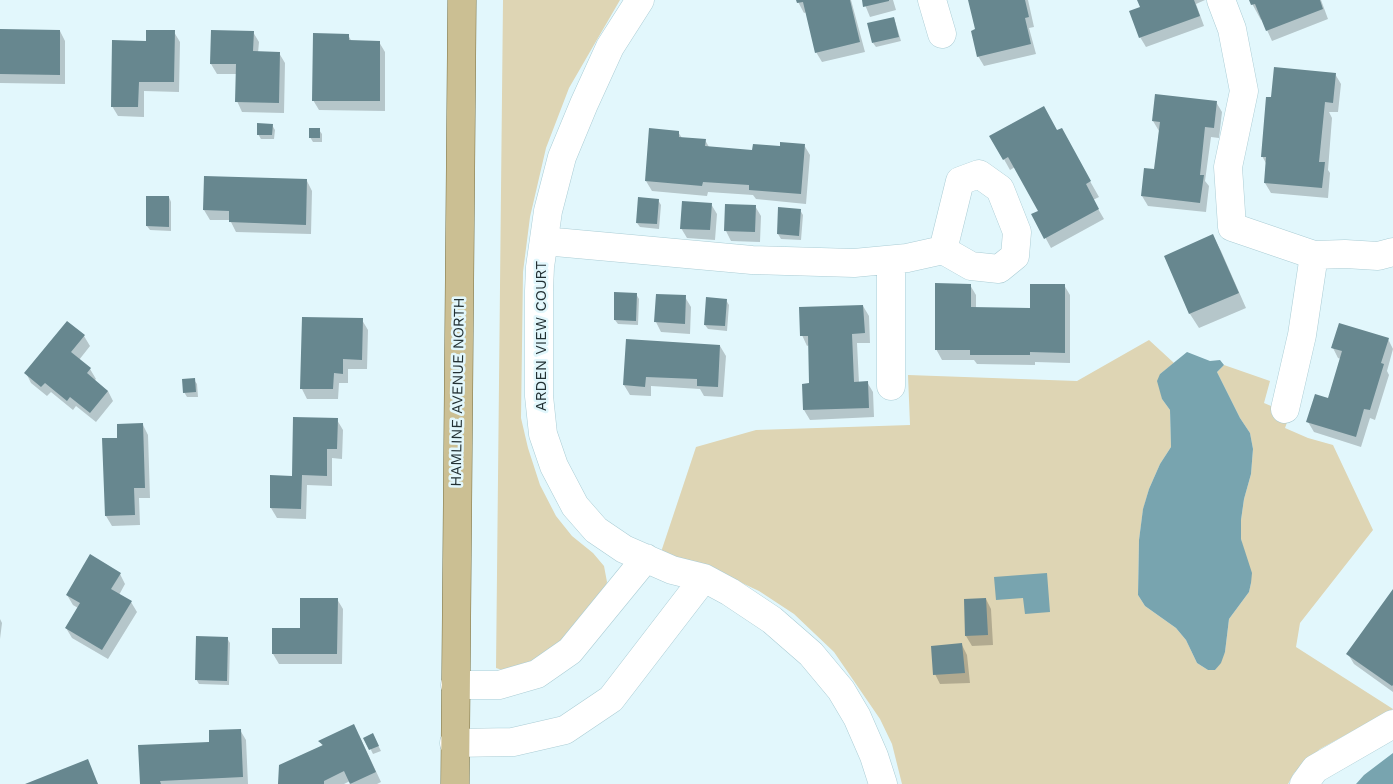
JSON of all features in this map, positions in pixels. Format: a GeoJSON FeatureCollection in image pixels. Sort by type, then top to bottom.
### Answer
{"type":"FeatureCollection","features":[{"type":"Feature","properties":{"kind":"main road","name":"HAMLINE AVENUE NORTH"},"geometry":{"type":"LineString","coordinates":[[455,784],[462,0]]}},
{"type":"Feature","properties":{"kind":"street","name":"ARDEN VIEW COURT"},"geometry":{"type":"LineString","coordinates":[[640,0],[610,47],[562,157],[548,211],[540,268],[539,291],[539,396],[543,434],[554,466],[575,506],[596,530],[624,549],[672,570],[704,578],[730,592],[772,620],[811,654],[841,690],[857,717],[874,756],[883,784]]}},
{"type":"Feature","properties":{"kind":"street"},"geometry":{"type":"LineString","coordinates":[[932,0],[942,34]]}},
{"type":"Feature","properties":{"kind":"street"},"geometry":{"type":"LineString","coordinates":[[1220,0],[1232,29],[1244,91],[1228,167],[1232,227],[1314,255],[1378,256],[1393,252]]}},
{"type":"Feature","properties":{"kind":"street"},"geometry":{"type":"LineString","coordinates":[[544,241],[752,260],[854,264],[907,258],[943,250]]}},
{"type":"Feature","properties":{"kind":"street"},"geometry":{"type":"LineString","coordinates":[[1285,409],[1302,335],[1314,255]]}},
{"type":"Feature","properties":{"kind":"street"},"geometry":{"type":"LineString","coordinates":[[891,260],[891,386]]}},
{"type":"Feature","properties":{"kind":"street"},"geometry":{"type":"LineString","coordinates":[[455,684],[499,685],[537,674],[570,651],[646,558]]}},
{"type":"Feature","properties":{"kind":"street"},"geometry":{"type":"LineString","coordinates":[[454,743],[512,742],[565,730],[611,699],[704,578]]}},
{"type":"Feature","properties":{"kind":"street"},"geometry":{"type":"LineString","coordinates":[[1304,784],[1315,769],[1393,724]]}},
{"type":"Feature","properties":{"kind":"shaded area"},"geometry":{"type":"Polygon","coordinates":[[[503,0],[620,0],[569,88],[546,148],[530,217],[523,272],[521,418],[528,448],[540,485],[556,516],[572,536],[593,553],[604,566],[607,582],[602,597],[580,623],[542,660],[502,670],[496,668],[503,0]]]}},
{"type":"Feature","properties":{"kind":"shaded area"},"geometry":{"type":"Polygon","coordinates":[[[1149,340],[1174,363],[1160,374],[1162,399],[1170,410],[1171,447],[1160,464],[1149,489],[1143,510],[1139,540],[1138,595],[1145,606],[1176,628],[1186,640],[1197,663],[1208,670],[1215,670],[1225,652],[1229,619],[1249,592],[1251,583],[1241,539],[1241,520],[1244,499],[1251,474],[1253,449],[1250,433],[1240,418],[1217,372],[1224,365],[1270,381],[1264,403],[1290,414],[1285,428],[1308,438],[1333,445],[1373,530],[1300,623],[1296,647],[1393,709],[1320,749],[1294,773],[1288,784],[902,784],[892,744],[880,719],[834,652],[794,614],[759,591],[725,575],[661,552],[696,447],[756,430],[910,425],[908,375],[1077,381],[1149,340]]]}},
{"type":"Feature","properties":{"kind":"water"},"geometry":{"type":"Polygon","coordinates":[[[1187,352],[1210,361],[1220,360],[1224,365],[1217,372],[1240,418],[1250,433],[1253,449],[1251,474],[1244,499],[1241,520],[1241,539],[1252,573],[1251,583],[1249,592],[1229,619],[1225,652],[1221,663],[1215,670],[1208,670],[1197,663],[1186,640],[1176,628],[1145,606],[1138,595],[1139,540],[1143,509],[1160,464],[1171,447],[1170,410],[1162,399],[1157,381],[1160,374],[1187,352]]]}},
{"type":"Feature","properties":{"kind":"water"},"geometry":{"type":"Polygon","coordinates":[[[1047,573],[1050,612],[1025,614],[1023,598],[996,600],[994,577],[1047,573]]]}},
{"type":"Feature","properties":{"kind":"water"},"geometry":{"type":"Polygon","coordinates":[[[1393,753],[1393,784],[1356,784],[1364,775],[1393,753]]]}},
{"type":"Feature","properties":{"kind":"building"},"geometry":{"type":"Polygon","coordinates":[[[796,0],[850,0],[860,42],[815,53],[803,2],[797,3],[796,0]]]}},
{"type":"Feature","properties":{"kind":"building"},"geometry":{"type":"Polygon","coordinates":[[[862,0],[889,0],[889,1],[863,7],[862,0]]]}},
{"type":"Feature","properties":{"kind":"building"},"geometry":{"type":"Polygon","coordinates":[[[968,0],[1025,0],[1029,17],[1025,18],[1031,44],[977,57],[971,31],[975,29],[968,0]]]}},
{"type":"Feature","properties":{"kind":"building"},"geometry":{"type":"Polygon","coordinates":[[[1137,0],[1194,0],[1200,16],[1139,38],[1129,11],[1140,7],[1137,0]]]}},
{"type":"Feature","properties":{"kind":"building"},"geometry":{"type":"Polygon","coordinates":[[[1249,0],[1320,0],[1323,9],[1266,31],[1255,4],[1251,5],[1249,0]]]}},
{"type":"Feature","properties":{"kind":"building"},"geometry":{"type":"Polygon","coordinates":[[[894,17],[899,37],[872,43],[867,23],[894,17]]]}},
{"type":"Feature","properties":{"kind":"building"},"geometry":{"type":"Polygon","coordinates":[[[0,29],[60,30],[60,75],[0,74],[0,29]]]}},
{"type":"Feature","properties":{"kind":"building"},"geometry":{"type":"Polygon","coordinates":[[[146,30],[175,30],[174,82],[139,82],[138,107],[111,107],[112,40],[146,41],[146,30]]]}},
{"type":"Feature","properties":{"kind":"building"},"geometry":{"type":"Polygon","coordinates":[[[211,30],[254,31],[253,51],[280,52],[279,103],[235,102],[236,64],[210,64],[211,30]]]}},
{"type":"Feature","properties":{"kind":"building"},"geometry":{"type":"Polygon","coordinates":[[[313,33],[349,34],[349,40],[380,41],[380,101],[312,101],[313,33]]]}},
{"type":"Feature","properties":{"kind":"building"},"geometry":{"type":"Polygon","coordinates":[[[1274,67],[1336,73],[1333,103],[1325,102],[1319,162],[1325,162],[1322,188],[1264,183],[1266,157],[1261,157],[1266,97],[1271,97],[1274,67]]]}},
{"type":"Feature","properties":{"kind":"building"},"geometry":{"type":"Polygon","coordinates":[[[1155,94],[1217,101],[1214,128],[1205,127],[1200,175],[1204,175],[1200,203],[1141,196],[1144,168],[1154,169],[1160,122],[1152,121],[1155,94]]]}},
{"type":"Feature","properties":{"kind":"building"},"geometry":{"type":"Polygon","coordinates":[[[1044,106],[1057,130],[1062,128],[1091,181],[1086,184],[1099,209],[1044,239],[1031,214],[1038,211],[1008,157],[1003,160],[989,136],[1044,106]]]}},
{"type":"Feature","properties":{"kind":"building"},"geometry":{"type":"Polygon","coordinates":[[[257,123],[273,124],[272,135],[257,135],[257,123]]]}},
{"type":"Feature","properties":{"kind":"building"},"geometry":{"type":"Polygon","coordinates":[[[309,128],[320,128],[320,138],[309,138],[309,128]]]}},
{"type":"Feature","properties":{"kind":"building"},"geometry":{"type":"Polygon","coordinates":[[[649,128],[679,131],[679,137],[706,139],[705,146],[752,150],[753,144],[780,146],[780,142],[805,144],[801,194],[749,190],[749,185],[703,182],[702,186],[645,181],[649,128]]]}},
{"type":"Feature","properties":{"kind":"building"},"geometry":{"type":"Polygon","coordinates":[[[204,176],[307,179],[306,225],[229,222],[229,211],[203,210],[204,176]]]}},
{"type":"Feature","properties":{"kind":"building"},"geometry":{"type":"Polygon","coordinates":[[[146,196],[169,196],[169,227],[146,226],[146,196]]]}},
{"type":"Feature","properties":{"kind":"building"},"geometry":{"type":"Polygon","coordinates":[[[638,197],[659,199],[657,224],[636,223],[638,197]]]}},
{"type":"Feature","properties":{"kind":"building"},"geometry":{"type":"Polygon","coordinates":[[[682,201],[712,203],[710,230],[680,229],[682,201]]]}},
{"type":"Feature","properties":{"kind":"building"},"geometry":{"type":"Polygon","coordinates":[[[725,204],[756,205],[755,232],[724,231],[725,204]]]}},
{"type":"Feature","properties":{"kind":"building"},"geometry":{"type":"Polygon","coordinates":[[[778,207],[801,209],[799,236],[777,234],[778,207]]]}},
{"type":"Feature","properties":{"kind":"building"},"geometry":{"type":"Polygon","coordinates":[[[1213,234],[1239,293],[1189,314],[1164,256],[1213,234]]]}},
{"type":"Feature","properties":{"kind":"building"},"geometry":{"type":"Polygon","coordinates":[[[935,283],[971,284],[971,307],[1030,308],[1030,284],[1065,284],[1065,353],[1030,352],[1030,355],[970,355],[970,350],[935,350],[935,283]]]}},
{"type":"Feature","properties":{"kind":"building"},"geometry":{"type":"Polygon","coordinates":[[[614,292],[637,293],[636,321],[614,320],[614,292]]]}},
{"type":"Feature","properties":{"kind":"building"},"geometry":{"type":"Polygon","coordinates":[[[656,294],[686,295],[685,324],[654,322],[656,294]]]}},
{"type":"Feature","properties":{"kind":"building"},"geometry":{"type":"Polygon","coordinates":[[[706,297],[727,299],[725,326],[704,325],[706,297]]]}},
{"type":"Feature","properties":{"kind":"building"},"geometry":{"type":"Polygon","coordinates":[[[863,305],[865,333],[852,334],[854,382],[868,381],[869,408],[803,410],[802,384],[809,383],[808,336],[800,336],[799,307],[863,305]]]}},
{"type":"Feature","properties":{"kind":"building"},"geometry":{"type":"Polygon","coordinates":[[[302,317],[363,318],[362,360],[343,359],[343,374],[334,373],[333,389],[300,389],[302,317]]]}},
{"type":"Feature","properties":{"kind":"building"},"geometry":{"type":"Polygon","coordinates":[[[67,321],[85,335],[71,352],[91,368],[87,373],[108,391],[90,413],[70,397],[67,401],[45,383],[41,387],[24,373],[67,321]]]}},
{"type":"Feature","properties":{"kind":"building"},"geometry":{"type":"Polygon","coordinates":[[[1339,323],[1389,338],[1381,363],[1384,364],[1370,410],[1364,409],[1356,437],[1306,422],[1315,394],[1328,398],[1342,351],[1331,348],[1339,323]]]}},
{"type":"Feature","properties":{"kind":"building"},"geometry":{"type":"Polygon","coordinates":[[[626,339],[720,345],[718,387],[697,386],[697,379],[646,377],[645,387],[623,385],[626,339]]]}},
{"type":"Feature","properties":{"kind":"building"},"geometry":{"type":"Polygon","coordinates":[[[195,378],[196,392],[183,393],[182,379],[195,378]]]}},
{"type":"Feature","properties":{"kind":"building"},"geometry":{"type":"Polygon","coordinates":[[[293,417],[338,418],[337,449],[327,449],[327,476],[302,475],[301,509],[270,508],[270,475],[292,476],[293,417]]]}},
{"type":"Feature","properties":{"kind":"building"},"geometry":{"type":"Polygon","coordinates":[[[143,423],[145,488],[134,488],[135,515],[105,516],[102,438],[117,438],[117,424],[143,423]]]}},
{"type":"Feature","properties":{"kind":"building"},"geometry":{"type":"Polygon","coordinates":[[[90,554],[121,573],[111,589],[132,601],[102,650],[65,628],[80,603],[66,595],[90,554]]]}},
{"type":"Feature","properties":{"kind":"building"},"geometry":{"type":"Polygon","coordinates":[[[1393,589],[1393,685],[1392,686],[1346,654],[1393,589]]]}},
{"type":"Feature","properties":{"kind":"building"},"geometry":{"type":"Polygon","coordinates":[[[300,598],[338,598],[337,654],[272,654],[272,628],[300,628],[300,598]]]}},
{"type":"Feature","properties":{"kind":"building"},"geometry":{"type":"Polygon","coordinates":[[[986,598],[988,635],[965,636],[964,599],[986,598]]]}},
{"type":"Feature","properties":{"kind":"building"},"geometry":{"type":"Polygon","coordinates":[[[196,636],[228,637],[227,681],[195,680],[196,636]]]}},
{"type":"Feature","properties":{"kind":"building"},"geometry":{"type":"Polygon","coordinates":[[[962,643],[965,673],[933,675],[931,646],[962,643]]]}},
{"type":"Feature","properties":{"kind":"building"},"geometry":{"type":"Polygon","coordinates":[[[354,724],[376,772],[350,784],[344,771],[324,781],[324,784],[278,784],[279,765],[323,745],[318,741],[354,724]]]}},
{"type":"Feature","properties":{"kind":"building"},"geometry":{"type":"Polygon","coordinates":[[[241,729],[243,777],[160,781],[161,784],[140,784],[138,745],[209,742],[209,730],[241,729]]]}},
{"type":"Feature","properties":{"kind":"building"},"geometry":{"type":"Polygon","coordinates":[[[373,733],[379,746],[369,750],[363,738],[373,733]]]}},
{"type":"Feature","properties":{"kind":"building"},"geometry":{"type":"Polygon","coordinates":[[[88,759],[98,784],[25,784],[88,759]]]}}]}
